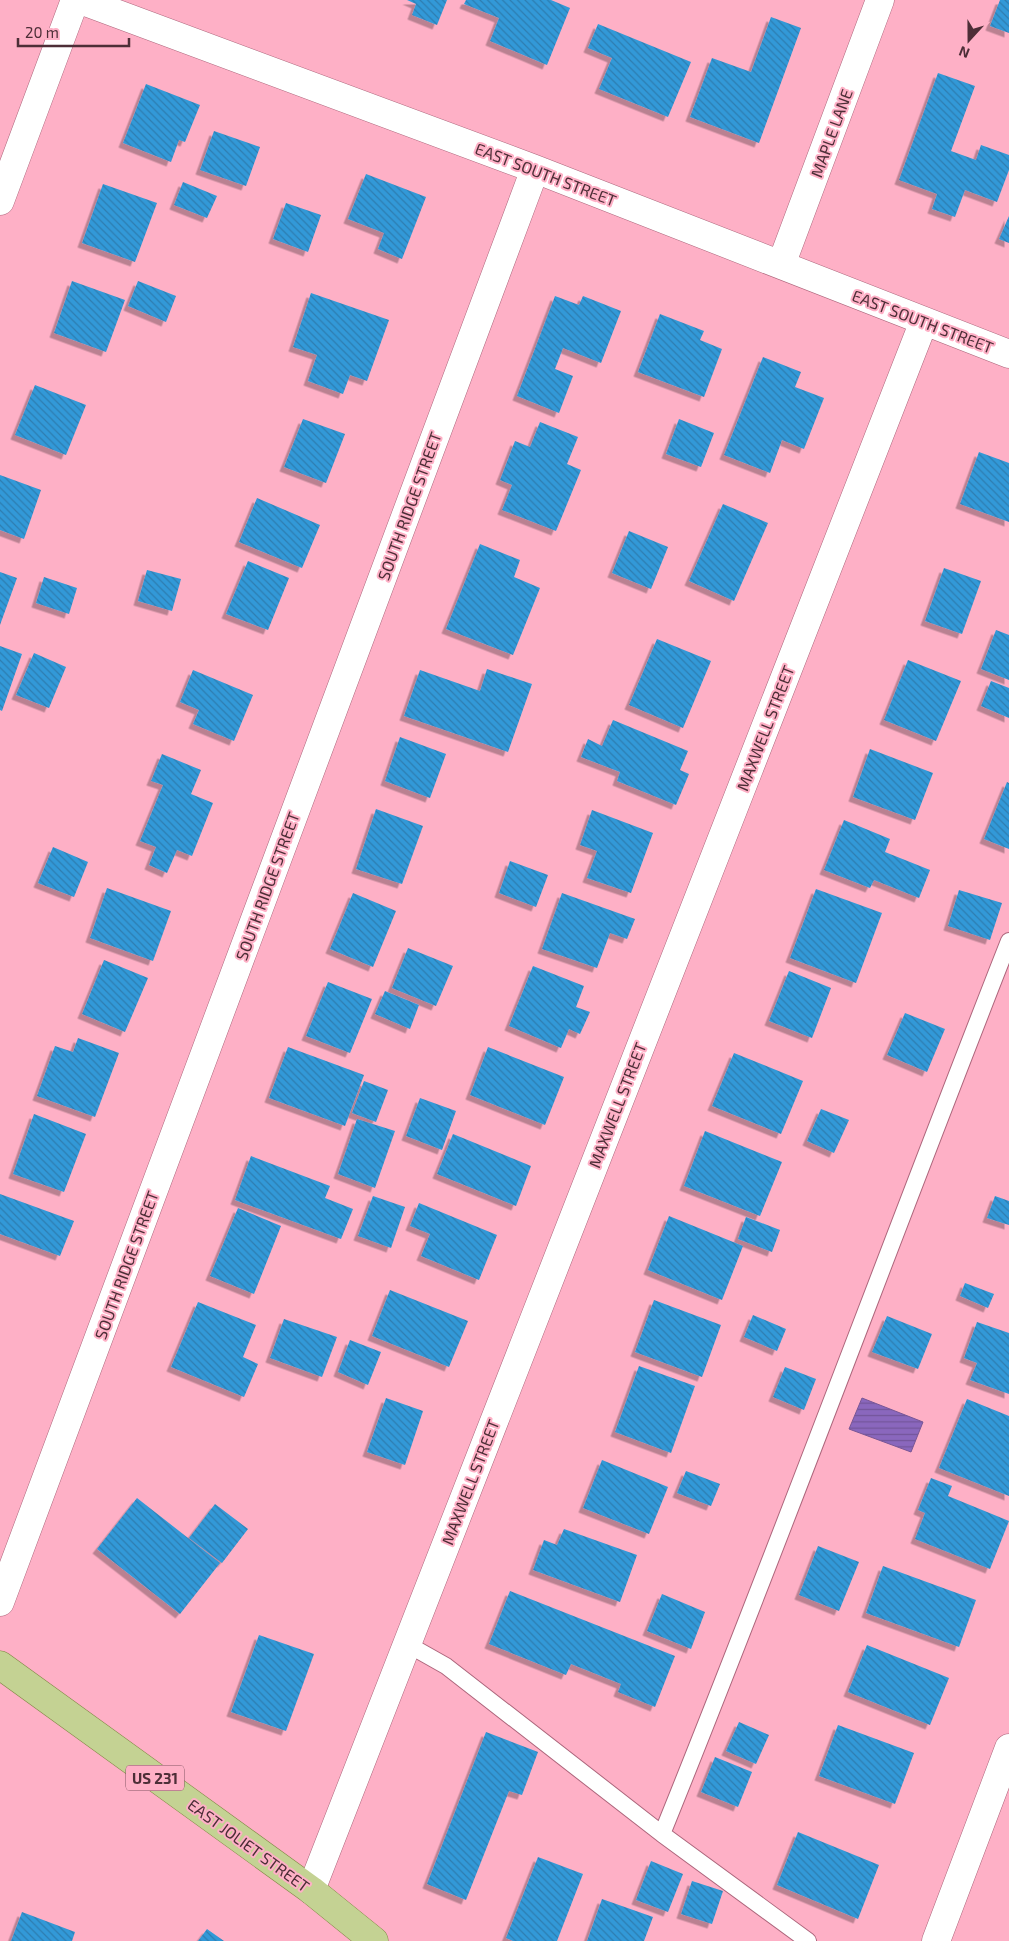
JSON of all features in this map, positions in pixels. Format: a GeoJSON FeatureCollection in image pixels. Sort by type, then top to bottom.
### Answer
{"type":"FeatureCollection","features":[{"type":"Feature","properties":{"kind":"main road","name":"EAST JOLIET STREET"},"geometry":{"type":"LineString","coordinates":[[0,1665],[311,1890],[374,1941]]}},
{"type":"Feature","properties":{"kind":"street"},"geometry":{"type":"LineString","coordinates":[[0,201],[75,0]]}},
{"type":"Feature","properties":{"kind":"street","name":"EAST SOUTH STREET"},"geometry":{"type":"LineString","coordinates":[[80,0],[535,169],[1009,354]]}},
{"type":"Feature","properties":{"kind":"street","name":"MAPLE LANE"},"geometry":{"type":"LineString","coordinates":[[781,265],[880,0]]}},
{"type":"Feature","properties":{"kind":"street","name":"SOUTH RIDGE STREET"},"geometry":{"type":"LineString","coordinates":[[0,1602],[535,169]]}},
{"type":"Feature","properties":{"kind":"street","name":"MAXWELL STREET"},"geometry":{"type":"LineString","coordinates":[[311,1890],[924,320]]}},
{"type":"Feature","properties":{"kind":"street"},"geometry":{"type":"LineString","coordinates":[[936,1941],[1009,1748]]}},
{"type":"Feature","properties":{"kind":"lane"},"geometry":{"type":"LineString","coordinates":[[662,1834],[732,1660],[1009,941]]}},
{"type":"Feature","properties":{"kind":"lane"},"geometry":{"type":"LineString","coordinates":[[407,1644],[446,1666],[662,1834],[808,1941]]}},
{"type":"Feature","properties":{"kind":"shaded area"},"geometry":{"type":"Polygon","coordinates":[[[862,1398],[923,1422],[911,1452],[849,1429],[862,1398]]]}},
{"type":"Feature","properties":{"kind":"building"},"geometry":{"type":"Polygon","coordinates":[[[407,0],[447,0],[437,25],[412,15],[416,4],[407,0]]]}},
{"type":"Feature","properties":{"kind":"building"},"geometry":{"type":"Polygon","coordinates":[[[466,0],[551,0],[570,8],[547,65],[490,41],[499,18],[464,4],[466,0]]]}},
{"type":"Feature","properties":{"kind":"building"},"geometry":{"type":"Polygon","coordinates":[[[1000,0],[1009,0],[1009,33],[990,26],[1000,0]]]}},
{"type":"Feature","properties":{"kind":"building"},"geometry":{"type":"Polygon","coordinates":[[[771,17],[801,28],[759,143],[690,117],[712,58],[751,72],[771,17]]]}},
{"type":"Feature","properties":{"kind":"building"},"geometry":{"type":"Polygon","coordinates":[[[598,24],[691,62],[668,117],[599,89],[612,58],[588,48],[598,24]]]}},
{"type":"Feature","properties":{"kind":"building"},"geometry":{"type":"Polygon","coordinates":[[[938,73],[975,86],[951,151],[976,160],[981,145],[1009,155],[1009,170],[997,202],[965,190],[955,217],[932,209],[937,194],[899,180],[938,73]]]}},
{"type":"Feature","properties":{"kind":"building"},"geometry":{"type":"Polygon","coordinates":[[[146,84],[200,105],[185,142],[179,140],[171,162],[123,143],[146,84]]]}},
{"type":"Feature","properties":{"kind":"building"},"geometry":{"type":"Polygon","coordinates":[[[214,131],[260,147],[246,186],[200,170],[214,131]]]}},
{"type":"Feature","properties":{"kind":"building"},"geometry":{"type":"Polygon","coordinates":[[[366,174],[426,197],[402,259],[378,249],[384,233],[348,219],[366,174]]]}},
{"type":"Feature","properties":{"kind":"building"},"geometry":{"type":"Polygon","coordinates":[[[183,182],[217,196],[207,218],[174,205],[183,182]]]}},
{"type":"Feature","properties":{"kind":"building"},"geometry":{"type":"Polygon","coordinates":[[[103,184],[157,203],[135,262],[82,243],[103,184]]]}},
{"type":"Feature","properties":{"kind":"building"},"geometry":{"type":"Polygon","coordinates":[[[286,203],[321,215],[308,252],[273,239],[286,203]]]}},
{"type":"Feature","properties":{"kind":"building"},"geometry":{"type":"Polygon","coordinates":[[[1009,216],[1009,243],[999,239],[1009,216]]]}},
{"type":"Feature","properties":{"kind":"building"},"geometry":{"type":"Polygon","coordinates":[[[72,281],[125,300],[106,352],[54,333],[72,281]]]}},
{"type":"Feature","properties":{"kind":"building"},"geometry":{"type":"Polygon","coordinates":[[[138,281],[176,296],[166,322],[128,306],[138,281]]]}},
{"type":"Feature","properties":{"kind":"building"},"geometry":{"type":"Polygon","coordinates":[[[311,293],[389,320],[367,381],[350,375],[343,394],[308,381],[317,355],[293,347],[311,293]]]}},
{"type":"Feature","properties":{"kind":"building"},"geometry":{"type":"Polygon","coordinates":[[[555,296],[579,305],[583,296],[621,311],[601,363],[563,348],[555,369],[573,376],[559,413],[517,396],[555,296]]]}},
{"type":"Feature","properties":{"kind":"building"},"geometry":{"type":"Polygon","coordinates":[[[660,314],[704,331],[700,340],[722,349],[704,397],[638,372],[660,314]]]}},
{"type":"Feature","properties":{"kind":"building"},"geometry":{"type":"Polygon","coordinates":[[[763,357],[801,372],[795,387],[824,398],[804,449],[782,440],[770,473],[724,455],[763,357]]]}},
{"type":"Feature","properties":{"kind":"building"},"geometry":{"type":"Polygon","coordinates":[[[35,385],[86,405],[66,455],[15,435],[35,385]]]}},
{"type":"Feature","properties":{"kind":"building"},"geometry":{"type":"Polygon","coordinates":[[[303,419],[345,434],[326,483],[284,467],[303,419]]]}},
{"type":"Feature","properties":{"kind":"building"},"geometry":{"type":"Polygon","coordinates":[[[679,419],[714,433],[701,467],[666,454],[679,419]]]}},
{"type":"Feature","properties":{"kind":"building"},"geometry":{"type":"Polygon","coordinates":[[[540,422],[578,437],[567,464],[581,470],[556,531],[502,510],[512,485],[500,480],[515,441],[530,447],[540,422]]]}},
{"type":"Feature","properties":{"kind":"building"},"geometry":{"type":"Polygon","coordinates":[[[979,452],[1009,463],[1009,522],[960,504],[979,452]]]}},
{"type":"Feature","properties":{"kind":"building"},"geometry":{"type":"Polygon","coordinates":[[[0,475],[41,490],[24,539],[0,530],[0,475]]]}},
{"type":"Feature","properties":{"kind":"building"},"geometry":{"type":"Polygon","coordinates":[[[257,498],[320,525],[302,568],[239,542],[257,498]]]}},
{"type":"Feature","properties":{"kind":"building"},"geometry":{"type":"Polygon","coordinates":[[[723,504],[768,523],[734,601],[689,581],[723,504]]]}},
{"type":"Feature","properties":{"kind":"building"},"geometry":{"type":"Polygon","coordinates":[[[629,531],[668,547],[651,589],[612,573],[629,531]]]}},
{"type":"Feature","properties":{"kind":"building"},"geometry":{"type":"Polygon","coordinates":[[[480,544],[520,560],[514,577],[540,588],[513,655],[446,629],[480,544]]]}},
{"type":"Feature","properties":{"kind":"building"},"geometry":{"type":"Polygon","coordinates":[[[248,561],[289,578],[268,630],[226,614],[248,561]]]}},
{"type":"Feature","properties":{"kind":"building"},"geometry":{"type":"Polygon","coordinates":[[[944,568],[981,581],[962,634],[925,621],[944,568]]]}},
{"type":"Feature","properties":{"kind":"building"},"geometry":{"type":"Polygon","coordinates":[[[147,570],[181,579],[172,611],[138,601],[147,570]]]}},
{"type":"Feature","properties":{"kind":"building"},"geometry":{"type":"Polygon","coordinates":[[[0,572],[17,578],[0,625],[0,572]]]}},
{"type":"Feature","properties":{"kind":"building"},"geometry":{"type":"Polygon","coordinates":[[[44,577],[77,588],[69,614],[36,603],[44,577]]]}},
{"type":"Feature","properties":{"kind":"building"},"geometry":{"type":"Polygon","coordinates":[[[996,630],[1009,635],[1009,680],[981,669],[996,630]]]}},
{"type":"Feature","properties":{"kind":"building"},"geometry":{"type":"Polygon","coordinates":[[[657,639],[711,661],[683,728],[629,705],[657,639]]]}},
{"type":"Feature","properties":{"kind":"building"},"geometry":{"type":"Polygon","coordinates":[[[0,646],[22,654],[2,711],[0,710],[0,646]]]}},
{"type":"Feature","properties":{"kind":"building"},"geometry":{"type":"Polygon","coordinates":[[[34,653],[66,667],[49,708],[16,695],[34,653]]]}},
{"type":"Feature","properties":{"kind":"building"},"geometry":{"type":"Polygon","coordinates":[[[908,660],[961,681],[936,741],[884,720],[908,660]]]}},
{"type":"Feature","properties":{"kind":"building"},"geometry":{"type":"Polygon","coordinates":[[[487,669],[532,684],[508,752],[404,716],[420,670],[480,691],[487,669]]]}},
{"type":"Feature","properties":{"kind":"building"},"geometry":{"type":"Polygon","coordinates":[[[193,670],[253,695],[234,741],[193,724],[199,710],[180,702],[193,670]]]}},
{"type":"Feature","properties":{"kind":"building"},"geometry":{"type":"Polygon","coordinates":[[[991,681],[1009,688],[1009,718],[981,706],[991,681]]]}},
{"type":"Feature","properties":{"kind":"building"},"geometry":{"type":"Polygon","coordinates":[[[613,720],[688,751],[680,770],[689,774],[676,805],[617,781],[620,772],[581,757],[588,739],[602,746],[613,720]]]}},
{"type":"Feature","properties":{"kind":"building"},"geometry":{"type":"Polygon","coordinates":[[[400,737],[446,754],[430,798],[385,781],[400,737]]]}},
{"type":"Feature","properties":{"kind":"building"},"geometry":{"type":"Polygon","coordinates":[[[870,749],[933,773],[915,820],[853,797],[870,749]]]}},
{"type":"Feature","properties":{"kind":"building"},"geometry":{"type":"Polygon","coordinates":[[[162,754],[201,770],[191,794],[213,803],[192,856],[177,850],[167,873],[149,865],[156,847],[140,841],[163,785],[151,781],[162,754]]]}},
{"type":"Feature","properties":{"kind":"building"},"geometry":{"type":"Polygon","coordinates":[[[1007,782],[1009,783],[1009,849],[984,839],[1007,782]]]}},
{"type":"Feature","properties":{"kind":"building"},"geometry":{"type":"Polygon","coordinates":[[[376,809],[423,826],[402,884],[356,869],[376,809]]]}},
{"type":"Feature","properties":{"kind":"building"},"geometry":{"type":"Polygon","coordinates":[[[592,810],[653,833],[631,893],[587,878],[597,851],[580,845],[592,810]]]}},
{"type":"Feature","properties":{"kind":"building"},"geometry":{"type":"Polygon","coordinates":[[[844,820],[890,839],[885,852],[930,870],[919,898],[874,880],[870,888],[824,870],[844,820]]]}},
{"type":"Feature","properties":{"kind":"building"},"geometry":{"type":"Polygon","coordinates":[[[53,847],[88,862],[74,897],[38,883],[53,847]]]}},
{"type":"Feature","properties":{"kind":"building"},"geometry":{"type":"Polygon","coordinates":[[[510,861],[548,875],[536,907],[499,893],[510,861]]]}},
{"type":"Feature","properties":{"kind":"building"},"geometry":{"type":"Polygon","coordinates":[[[107,888],[171,911],[153,961],[90,938],[107,888]]]}},
{"type":"Feature","properties":{"kind":"building"},"geometry":{"type":"Polygon","coordinates":[[[816,889],[882,913],[856,983],[790,958],[816,889]]]}},
{"type":"Feature","properties":{"kind":"building"},"geometry":{"type":"Polygon","coordinates":[[[959,890],[1002,903],[990,940],[948,926],[959,890]]]}},
{"type":"Feature","properties":{"kind":"building"},"geometry":{"type":"Polygon","coordinates":[[[353,893],[396,911],[373,967],[330,949],[353,893]]]}},
{"type":"Feature","properties":{"kind":"building"},"geometry":{"type":"Polygon","coordinates":[[[562,893],[635,919],[627,939],[610,933],[597,968],[542,949],[562,893]]]}},
{"type":"Feature","properties":{"kind":"building"},"geometry":{"type":"Polygon","coordinates":[[[408,948],[453,966],[436,1006],[392,988],[408,948]]]}},
{"type":"Feature","properties":{"kind":"building"},"geometry":{"type":"Polygon","coordinates":[[[104,960],[148,978],[125,1032],[82,1014],[104,960]]]}},
{"type":"Feature","properties":{"kind":"building"},"geometry":{"type":"Polygon","coordinates":[[[533,966],[584,986],[576,1007],[590,1012],[580,1034],[569,1029],[561,1048],[509,1026],[533,966]]]}},
{"type":"Feature","properties":{"kind":"building"},"geometry":{"type":"Polygon","coordinates":[[[789,971],[831,988],[812,1038],[769,1021],[789,971]]]}},
{"type":"Feature","properties":{"kind":"building"},"geometry":{"type":"Polygon","coordinates":[[[328,982],[372,999],[350,1053],[306,1036],[328,982]]]}},
{"type":"Feature","properties":{"kind":"building"},"geometry":{"type":"Polygon","coordinates":[[[385,991],[419,1005],[410,1029],[375,1014],[385,991]]]}},
{"type":"Feature","properties":{"kind":"building"},"geometry":{"type":"Polygon","coordinates":[[[905,1013],[945,1029],[927,1072],[887,1055],[905,1013]]]}},
{"type":"Feature","properties":{"kind":"building"},"geometry":{"type":"Polygon","coordinates":[[[78,1038],[119,1053],[95,1117],[37,1096],[55,1046],[73,1052],[78,1038]]]}},
{"type":"Feature","properties":{"kind":"building"},"geometry":{"type":"Polygon","coordinates":[[[288,1047],[364,1075],[345,1126],[269,1098],[288,1047]]]}},
{"type":"Feature","properties":{"kind":"building"},"geometry":{"type":"Polygon","coordinates":[[[488,1047],[564,1077],[545,1125],[470,1095],[488,1047]]]}},
{"type":"Feature","properties":{"kind":"building"},"geometry":{"type":"Polygon","coordinates":[[[734,1053],[803,1081],[781,1134],[712,1106],[734,1053]]]}},
{"type":"Feature","properties":{"kind":"building"},"geometry":{"type":"Polygon","coordinates":[[[364,1081],[388,1090],[376,1122],[352,1113],[364,1081]]]}},
{"type":"Feature","properties":{"kind":"building"},"geometry":{"type":"Polygon","coordinates":[[[420,1098],[456,1111],[442,1150],[406,1136],[420,1098]]]}},
{"type":"Feature","properties":{"kind":"building"},"geometry":{"type":"Polygon","coordinates":[[[821,1109],[849,1120],[834,1153],[807,1141],[821,1109]]]}},
{"type":"Feature","properties":{"kind":"building"},"geometry":{"type":"Polygon","coordinates":[[[34,1114],[86,1134],[64,1192],[13,1174],[34,1114]]]}},
{"type":"Feature","properties":{"kind":"building"},"geometry":{"type":"Polygon","coordinates":[[[357,1119],[395,1131],[375,1188],[338,1174],[357,1119]]]}},
{"type":"Feature","properties":{"kind":"building"},"geometry":{"type":"Polygon","coordinates":[[[705,1131],[782,1162],[760,1216],[684,1186],[705,1131]]]}},
{"type":"Feature","properties":{"kind":"building"},"geometry":{"type":"Polygon","coordinates":[[[453,1134],[531,1166],[516,1206],[437,1174],[453,1134]]]}},
{"type":"Feature","properties":{"kind":"building"},"geometry":{"type":"Polygon","coordinates":[[[251,1156],[330,1186],[325,1198],[353,1209],[341,1239],[235,1200],[251,1156]]]}},
{"type":"Feature","properties":{"kind":"building"},"geometry":{"type":"Polygon","coordinates":[[[0,1194],[74,1221],[60,1256],[0,1234],[0,1194]]]}},
{"type":"Feature","properties":{"kind":"building"},"geometry":{"type":"Polygon","coordinates":[[[373,1196],[405,1207],[391,1248],[358,1236],[373,1196]]]}},
{"type":"Feature","properties":{"kind":"building"},"geometry":{"type":"Polygon","coordinates":[[[995,1196],[1009,1201],[1009,1225],[987,1218],[995,1196]]]}},
{"type":"Feature","properties":{"kind":"building"},"geometry":{"type":"Polygon","coordinates":[[[419,1203],[497,1235],[479,1280],[421,1256],[430,1234],[410,1226],[419,1203]]]}},
{"type":"Feature","properties":{"kind":"building"},"geometry":{"type":"Polygon","coordinates":[[[238,1208],[281,1226],[254,1294],[210,1276],[238,1208]]]}},
{"type":"Feature","properties":{"kind":"building"},"geometry":{"type":"Polygon","coordinates":[[[669,1216],[743,1246],[722,1300],[648,1270],[669,1216]]]}},
{"type":"Feature","properties":{"kind":"building"},"geometry":{"type":"Polygon","coordinates":[[[746,1217],[780,1230],[772,1252],[738,1239],[746,1217]]]}},
{"type":"Feature","properties":{"kind":"building"},"geometry":{"type":"Polygon","coordinates":[[[965,1283],[994,1294],[988,1308],[960,1296],[965,1283]]]}},
{"type":"Feature","properties":{"kind":"building"},"geometry":{"type":"Polygon","coordinates":[[[390,1290],[468,1321],[449,1367],[372,1336],[390,1290]]]}},
{"type":"Feature","properties":{"kind":"building"},"geometry":{"type":"Polygon","coordinates":[[[654,1300],[721,1325],[702,1377],[635,1352],[654,1300]]]}},
{"type":"Feature","properties":{"kind":"building"},"geometry":{"type":"Polygon","coordinates":[[[198,1302],[256,1325],[243,1357],[258,1364],[244,1397],[171,1367],[198,1302]]]}},
{"type":"Feature","properties":{"kind":"building"},"geometry":{"type":"Polygon","coordinates":[[[753,1315],[786,1329],[777,1351],[744,1337],[753,1315]]]}},
{"type":"Feature","properties":{"kind":"building"},"geometry":{"type":"Polygon","coordinates":[[[887,1316],[932,1334],[918,1369],[872,1352],[887,1316]]]}},
{"type":"Feature","properties":{"kind":"building"},"geometry":{"type":"Polygon","coordinates":[[[284,1319],[337,1337],[322,1377],[270,1358],[284,1319]]]}},
{"type":"Feature","properties":{"kind":"building"},"geometry":{"type":"Polygon","coordinates":[[[977,1322],[1009,1333],[1009,1394],[970,1380],[977,1363],[964,1358],[977,1322]]]}},
{"type":"Feature","properties":{"kind":"building"},"geometry":{"type":"Polygon","coordinates":[[[350,1340],[381,1352],[368,1385],[338,1372],[350,1340]]]}},
{"type":"Feature","properties":{"kind":"building"},"geometry":{"type":"Polygon","coordinates":[[[639,1366],[695,1386],[671,1453],[615,1432],[639,1366]]]}},
{"type":"Feature","properties":{"kind":"building"},"geometry":{"type":"Polygon","coordinates":[[[785,1367],[816,1379],[804,1410],[773,1397],[785,1367]]]}},
{"type":"Feature","properties":{"kind":"building"},"geometry":{"type":"Polygon","coordinates":[[[386,1398],[423,1411],[405,1465],[367,1452],[386,1398]]]}},
{"type":"Feature","properties":{"kind":"building"},"geometry":{"type":"Polygon","coordinates":[[[967,1399],[1009,1416],[1009,1496],[939,1468],[967,1399]]]}},
{"type":"Feature","properties":{"kind":"building"},"geometry":{"type":"Polygon","coordinates":[[[602,1460],[668,1487],[649,1534],[583,1508],[602,1460]]]}},
{"type":"Feature","properties":{"kind":"building"},"geometry":{"type":"Polygon","coordinates":[[[686,1471],[720,1484],[711,1506],[677,1493],[686,1471]]]}},
{"type":"Feature","properties":{"kind":"building"},"geometry":{"type":"Polygon","coordinates":[[[931,1478],[952,1486],[948,1496],[1009,1521],[990,1569],[915,1539],[925,1513],[918,1510],[931,1478]]]}},
{"type":"Feature","properties":{"kind":"building"},"geometry":{"type":"Polygon","coordinates":[[[137,1498],[220,1563],[180,1614],[97,1549],[137,1498]]]}},
{"type":"Feature","properties":{"kind":"building"},"geometry":{"type":"Polygon","coordinates":[[[215,1504],[248,1529],[222,1563],[189,1538],[215,1504]]]}},
{"type":"Feature","properties":{"kind":"building"},"geometry":{"type":"Polygon","coordinates":[[[564,1529],[637,1555],[620,1602],[533,1570],[544,1540],[557,1545],[564,1529]]]}},
{"type":"Feature","properties":{"kind":"building"},"geometry":{"type":"Polygon","coordinates":[[[818,1546],[859,1562],[839,1611],[799,1595],[818,1546]]]}},
{"type":"Feature","properties":{"kind":"building"},"geometry":{"type":"Polygon","coordinates":[[[883,1566],[976,1600],[959,1647],[866,1613],[883,1566]]]}},
{"type":"Feature","properties":{"kind":"building"},"geometry":{"type":"Polygon","coordinates":[[[510,1591],[675,1656],[655,1707],[618,1692],[621,1684],[571,1664],[566,1675],[489,1644],[510,1591]]]}},
{"type":"Feature","properties":{"kind":"building"},"geometry":{"type":"Polygon","coordinates":[[[662,1594],[705,1612],[691,1649],[647,1631],[662,1594]]]}},
{"type":"Feature","properties":{"kind":"building"},"geometry":{"type":"Polygon","coordinates":[[[259,1635],[314,1654],[286,1731],[231,1712],[259,1635]]]}},
{"type":"Feature","properties":{"kind":"building"},"geometry":{"type":"Polygon","coordinates":[[[867,1645],[949,1678],[930,1725],[848,1692],[867,1645]]]}},
{"type":"Feature","properties":{"kind":"building"},"geometry":{"type":"Polygon","coordinates":[[[739,1722],[769,1735],[756,1764],[726,1751],[739,1722]]]}},
{"type":"Feature","properties":{"kind":"building"},"geometry":{"type":"Polygon","coordinates":[[[838,1725],[914,1753],[895,1804],[819,1776],[838,1725]]]}},
{"type":"Feature","properties":{"kind":"building"},"geometry":{"type":"Polygon","coordinates":[[[486,1732],[538,1752],[522,1795],[509,1791],[466,1900],[427,1884],[486,1732]]]}},
{"type":"Feature","properties":{"kind":"building"},"geometry":{"type":"Polygon","coordinates":[[[715,1757],[752,1772],[738,1807],[701,1792],[715,1757]]]}},
{"type":"Feature","properties":{"kind":"building"},"geometry":{"type":"Polygon","coordinates":[[[798,1832],[879,1865],[858,1919],[777,1885],[798,1832]]]}},
{"type":"Feature","properties":{"kind":"building"},"geometry":{"type":"Polygon","coordinates":[[[538,1857],[583,1874],[557,1941],[513,1941],[506,1938],[538,1857]]]}},
{"type":"Feature","properties":{"kind":"building"},"geometry":{"type":"Polygon","coordinates":[[[651,1861],[683,1874],[668,1912],[636,1900],[651,1861]]]}},
{"type":"Feature","properties":{"kind":"building"},"geometry":{"type":"Polygon","coordinates":[[[692,1881],[723,1891],[712,1924],[681,1914],[692,1881]]]}},
{"type":"Feature","properties":{"kind":"building"},"geometry":{"type":"Polygon","coordinates":[[[602,1899],[653,1917],[644,1941],[587,1941],[602,1899]]]}},
{"type":"Feature","properties":{"kind":"building"},"geometry":{"type":"Polygon","coordinates":[[[22,1912],[75,1932],[72,1941],[11,1941],[22,1912]]]}},
{"type":"Feature","properties":{"kind":"building"},"geometry":{"type":"Polygon","coordinates":[[[207,1929],[224,1941],[198,1941],[207,1929]]]}}]}
